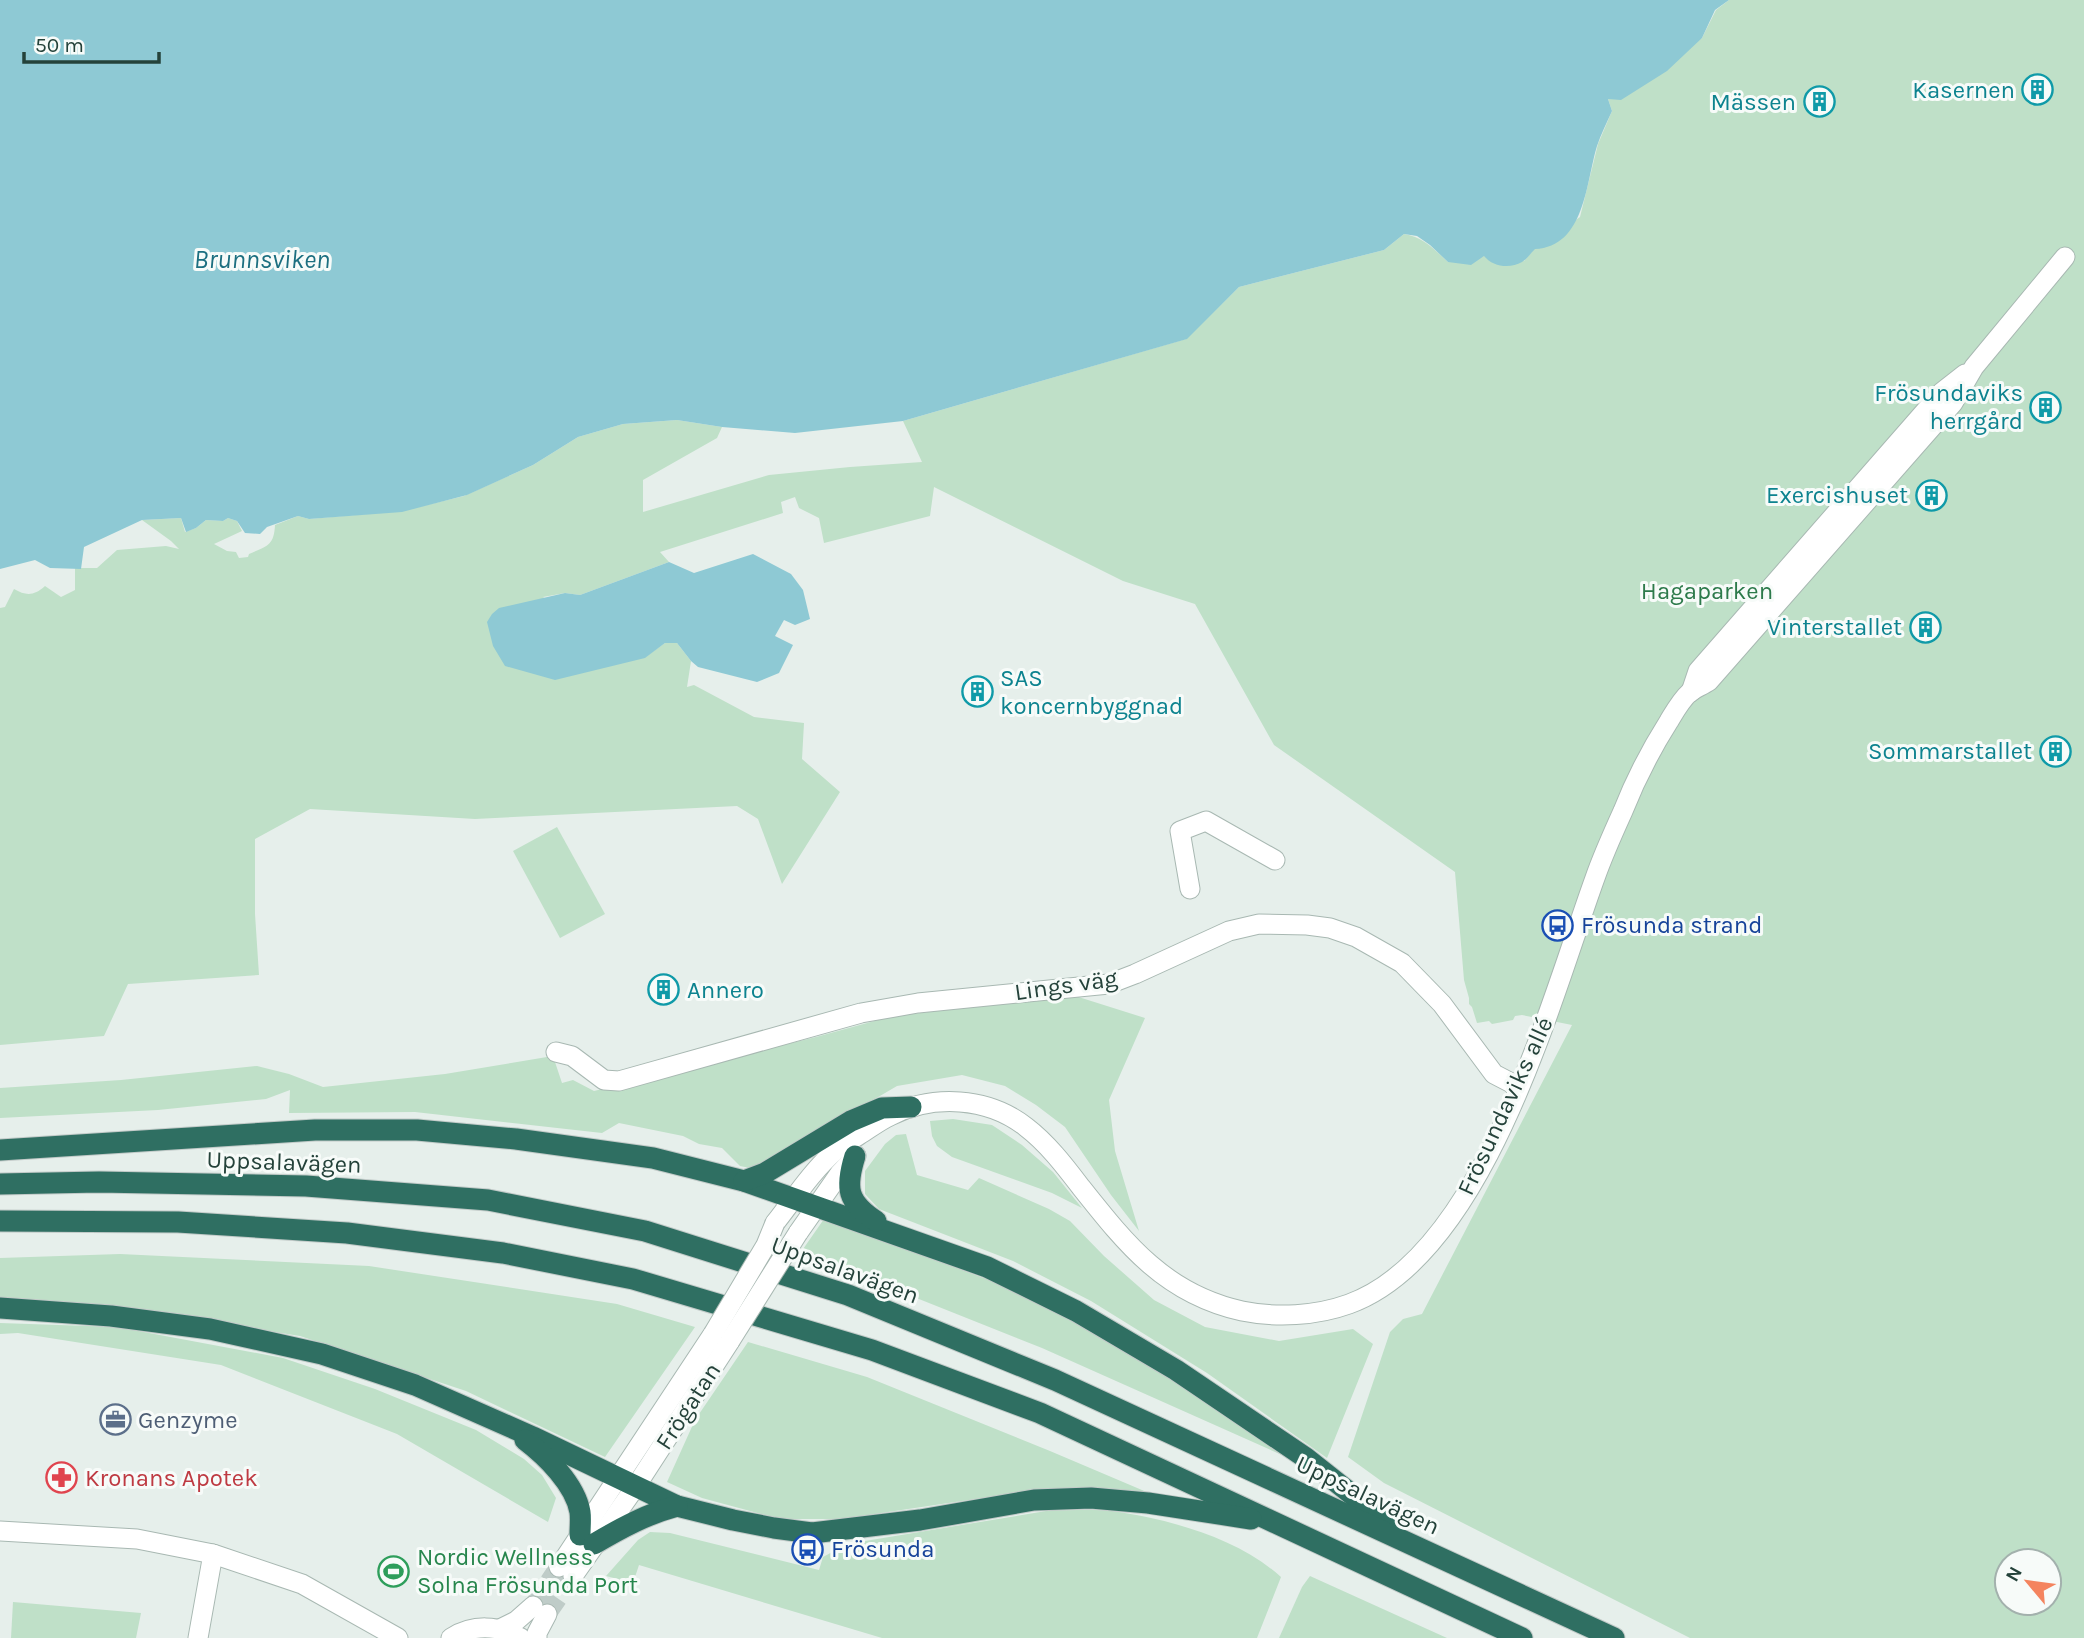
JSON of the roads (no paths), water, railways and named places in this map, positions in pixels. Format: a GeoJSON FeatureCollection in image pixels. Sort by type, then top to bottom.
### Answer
{"type":"FeatureCollection","features":[{"type":"Feature","properties":{"kind":"highway"},"geometry":{"type":"LineString","coordinates":[[744,1181],[784,1163],[851,1121],[882,1108],[911,1107]]}},
{"type":"Feature","properties":{"kind":"highway"},"geometry":{"type":"LineString","coordinates":[[0,1150],[315,1130],[417,1130],[516,1139],[653,1158],[744,1181],[987,1267],[1076,1311],[1166,1363],[1306,1458],[1419,1548]]}},
{"type":"Feature","properties":{"kind":"highway"},"geometry":{"type":"LineString","coordinates":[[855,1156],[849,1184],[852,1198],[860,1210],[892,1232]]}},
{"type":"Feature","properties":{"kind":"highway","name":"Uppsalavägen"},"geometry":{"type":"LineString","coordinates":[[0,1184],[99,1182],[306,1186],[488,1200],[645,1231],[848,1295],[1055,1380],[1614,1638]]}},
{"type":"Feature","properties":{"kind":"highway"},"geometry":{"type":"LineString","coordinates":[[0,1223],[178,1222],[347,1233],[503,1253],[633,1279],[872,1350],[1027,1408],[1522,1638]]}},
{"type":"Feature","properties":{"kind":"highway"},"geometry":{"type":"LineString","coordinates":[[0,1308],[111,1316],[210,1329],[310,1352],[415,1385],[504,1423],[677,1506],[733,1520],[812,1533],[920,1520],[1034,1500],[1091,1498],[1147,1503],[1274,1523]]}},
{"type":"Feature","properties":{"kind":"highway"},"geometry":{"type":"LineString","coordinates":[[504,1423],[542,1454],[561,1475],[580,1512],[587,1539],[677,1506]]}},
{"type":"Feature","properties":{"kind":"street","name":"Frösundaviks allé"},"geometry":{"type":"LineString","coordinates":[[775,1223],[836,1150],[888,1116],[911,1107],[941,1101],[968,1102],[996,1109],[1026,1126],[1063,1164],[1152,1268],[1222,1307],[1260,1314],[1292,1315],[1323,1311],[1371,1294],[1400,1275],[1426,1248],[1463,1200],[1482,1168],[1543,1031],[1597,874],[1634,784],[1646,757],[1678,706],[1691,692],[1709,681],[1952,403],[1974,366],[2064,257]]}},
{"type":"Feature","properties":{"kind":"street"},"geometry":{"type":"LineString","coordinates":[[1190,890],[1180,831],[1206,821],[1275,860]]}},
{"type":"Feature","properties":{"kind":"street","name":"Lings väg"},"geometry":{"type":"LineString","coordinates":[[556,1052],[572,1056],[604,1080],[619,1081],[861,1013],[918,1003],[1108,984],[1229,931],[1259,924],[1282,924],[1330,928],[1356,937],[1402,963],[1442,1004],[1494,1074],[1519,1087]]}},
{"type":"Feature","properties":{"kind":"street","name":"Frösundaviks allé"},"geometry":{"type":"LineString","coordinates":[[798,1233],[840,1173],[866,1143],[901,1117],[941,1101]]}},
{"type":"Feature","properties":{"kind":"street","name":"Frögatan"},"geometry":{"type":"LineString","coordinates":[[721,1338],[775,1223]]}},
{"type":"Feature","properties":{"kind":"street","name":"Frögatan"},"geometry":{"type":"LineString","coordinates":[[566,1571],[721,1338],[798,1233]]}},
{"type":"Feature","properties":{"kind":"street"},"geometry":{"type":"LineString","coordinates":[[0,1531],[137,1539],[213,1554],[302,1584],[398,1638]]}},
{"type":"Feature","properties":{"kind":"street"},"geometry":{"type":"LineString","coordinates":[[198,1638],[213,1554]]}},
{"type":"Feature","properties":{"kind":"street"},"geometry":{"type":"LineString","coordinates":[[500,1629],[540,1610],[537,1638]]}},
{"type":"Feature","properties":{"kind":"street"},"geometry":{"type":"LineString","coordinates":[[451,1638],[461,1632],[484,1627],[500,1629],[521,1638]]}},
{"type":"Feature","properties":{"kind":"water","name":"Brunnsviken"},"geometry":{"type":"Polygon","coordinates":[[[0,0],[1729,0],[1715,10],[1702,38],[1667,71],[1621,100],[1608,99],[1612,111],[1597,146],[1586,194],[1574,225],[1564,237],[1552,245],[1535,249],[1517,264],[1497,265],[1484,256],[1471,265],[1448,262],[1417,236],[1404,234],[1384,250],[1239,287],[1187,339],[903,421],[795,433],[677,420],[623,424],[578,437],[533,465],[467,495],[402,512],[309,519],[298,516],[267,527],[260,534],[245,533],[237,521],[228,518],[223,521],[206,520],[186,532],[181,518],[142,520],[84,547],[81,569],[50,568],[35,560],[0,569],[0,0]]]}},
{"type":"Feature","properties":{"kind":"water"},"geometry":{"type":"Polygon","coordinates":[[[753,554],[791,574],[803,590],[810,619],[795,625],[784,620],[775,636],[793,645],[779,673],[757,682],[698,667],[677,643],[665,643],[645,658],[555,680],[505,666],[493,646],[487,622],[499,608],[565,593],[580,595],[669,562],[694,573],[753,554]]]}},
{"type":"Feature","properties":{"kind":"tunnel"},"geometry":{"type":"LineString","coordinates":[[533,1606],[559,1567]]}},
{"type":"Feature","properties":{"kind":"tunnel"},"geometry":{"type":"LineString","coordinates":[[547,1614],[573,1576]]}},
{"type":"Feature","properties":{"kind":"place","name":"Kasernen"},"geometry":{"type":"Point","coordinates":[2038,90]}},
{"type":"Feature","properties":{"kind":"place","name":"Mässen"},"geometry":{"type":"Point","coordinates":[1819,102]}},
{"type":"Feature","properties":{"kind":"place","name":"Frösundaviks herrgård"},"geometry":{"type":"Point","coordinates":[2046,407]}},
{"type":"Feature","properties":{"kind":"place","name":"Exercishuset"},"geometry":{"type":"Point","coordinates":[1931,495]}},
{"type":"Feature","properties":{"kind":"place","name":"Vinterstallet"},"geometry":{"type":"Point","coordinates":[1925,627]}},
{"type":"Feature","properties":{"kind":"place","name":"SAS koncernbyggnad"},"geometry":{"type":"Point","coordinates":[977,692]}},
{"type":"Feature","properties":{"kind":"place","name":"Sommarstallet"},"geometry":{"type":"Point","coordinates":[2055,751]}},
{"type":"Feature","properties":{"kind":"place","name":"Frösunda strand"},"geometry":{"type":"Point","coordinates":[1558,925]}},
{"type":"Feature","properties":{"kind":"place","name":"Annero"},"geometry":{"type":"Point","coordinates":[664,990]}},
{"type":"Feature","properties":{"kind":"place","name":"Genzyme"},"geometry":{"type":"Point","coordinates":[115,1420]}},
{"type":"Feature","properties":{"kind":"place","name":"Kronans Apotek"},"geometry":{"type":"Point","coordinates":[62,1478]}},
{"type":"Feature","properties":{"kind":"place","name":"Frösunda"},"geometry":{"type":"Point","coordinates":[808,1549]}},
{"type":"Feature","properties":{"kind":"place","name":"Nordic Wellness Solna Frösunda Port"},"geometry":{"type":"Point","coordinates":[394,1571]}},
{"type":"Feature","properties":{"kind":"park label","name":"Hagaparken"},"geometry":{"type":"Point","coordinates":[1707,591]}}]}
